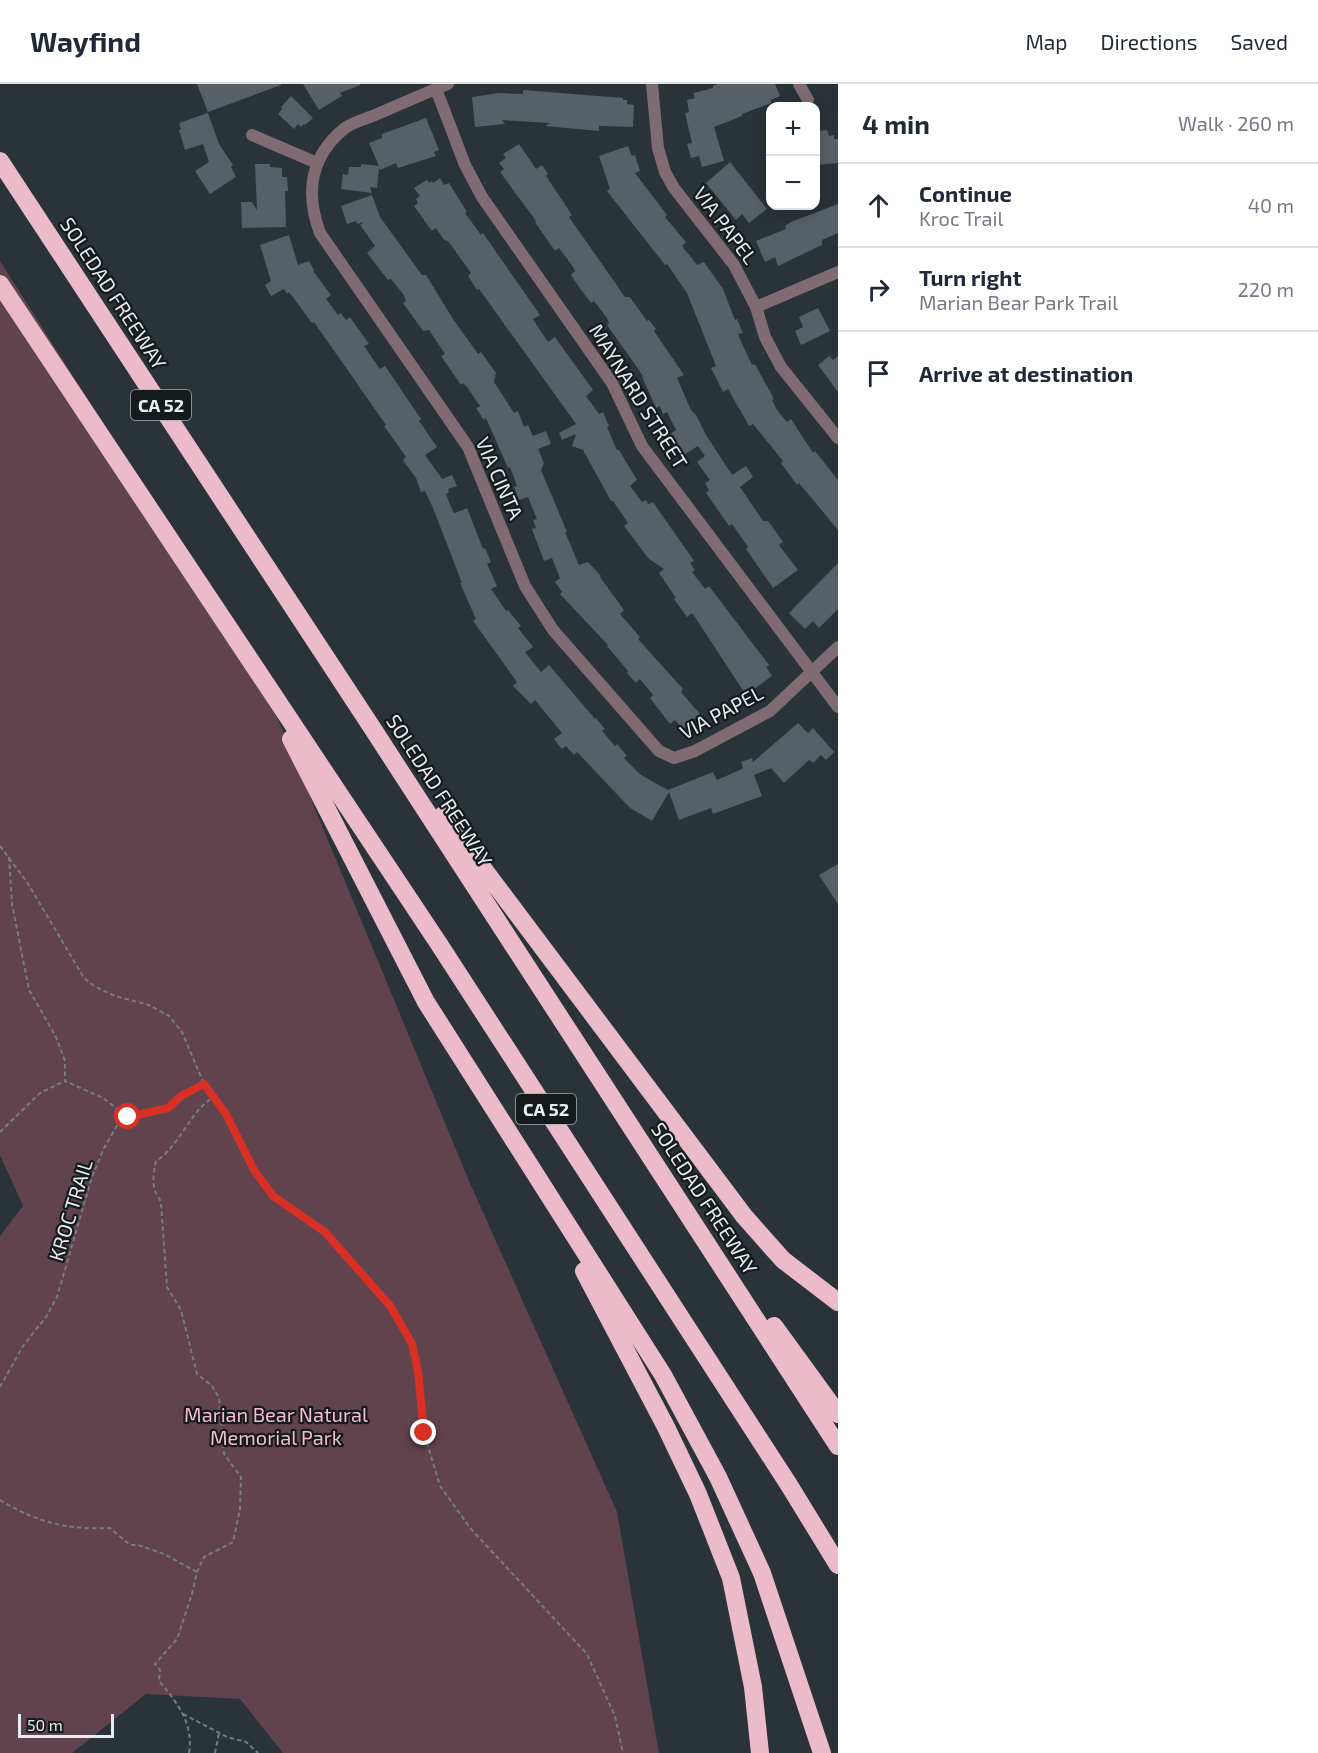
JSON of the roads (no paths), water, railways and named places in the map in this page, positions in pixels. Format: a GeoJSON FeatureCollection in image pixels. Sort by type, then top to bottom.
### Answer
{"type":"FeatureCollection","features":[{"type":"Feature","properties":{"kind":"highway","name":"SOLEDAD FREEWAY"},"geometry":{"type":"LineString","coordinates":[[0,161],[322,649],[838,1446]]}},
{"type":"Feature","properties":{"kind":"highway","name":"CA 52"},"geometry":{"type":"LineString","coordinates":[[0,284],[439,944],[783,1475],[838,1564]]}},
{"type":"Feature","properties":{"kind":"highway"},"geometry":{"type":"LineString","coordinates":[[322,649],[464,844],[744,1216],[783,1260],[838,1302]]}},
{"type":"Feature","properties":{"kind":"highway"},"geometry":{"type":"LineString","coordinates":[[248,658],[426,1002],[663,1375],[723,1488],[762,1573],[821,1748]]}},
{"type":"Feature","properties":{"kind":"highway"},"geometry":{"type":"LineString","coordinates":[[653,1158],[838,1414]]}},
{"type":"Feature","properties":{"kind":"highway"},"geometry":{"type":"LineString","coordinates":[[527,1164],[666,1426],[698,1494],[731,1578],[744,1639],[760,1749]]}},
{"type":"Feature","properties":{"kind":"street","name":"VIA PAPEL"},"geometry":{"type":"LineString","coordinates":[[652,84],[658,148],[665,172],[674,188],[734,265],[756,307],[765,337],[781,367],[838,438]]}},
{"type":"Feature","properties":{"kind":"street"},"geometry":{"type":"LineString","coordinates":[[799,84],[808,100]]}},
{"type":"Feature","properties":{"kind":"street"},"geometry":{"type":"LineString","coordinates":[[252,135],[317,162],[322,153],[346,128],[442,86]]}},
{"type":"Feature","properties":{"kind":"street","name":"MAYNARD STREET"},"geometry":{"type":"LineString","coordinates":[[442,86],[465,165],[482,197],[612,383],[642,446],[838,707]]}},
{"type":"Feature","properties":{"kind":"street","name":"VIA CINTA"},"geometry":{"type":"LineString","coordinates":[[317,162],[310,191],[314,218],[320,233],[468,447],[525,586],[553,630],[659,751],[674,758]]}},
{"type":"Feature","properties":{"kind":"street"},"geometry":{"type":"LineString","coordinates":[[756,307],[838,272]]}},
{"type":"Feature","properties":{"kind":"street","name":"VIA PAPEL"},"geometry":{"type":"LineString","coordinates":[[674,758],[695,751],[770,711],[838,648]]}},
{"type":"Feature","properties":{"kind":"park label","name":"Marian Bear Natural Memorial Park"},"geometry":{"type":"Point","coordinates":[276,1426]}}]}
